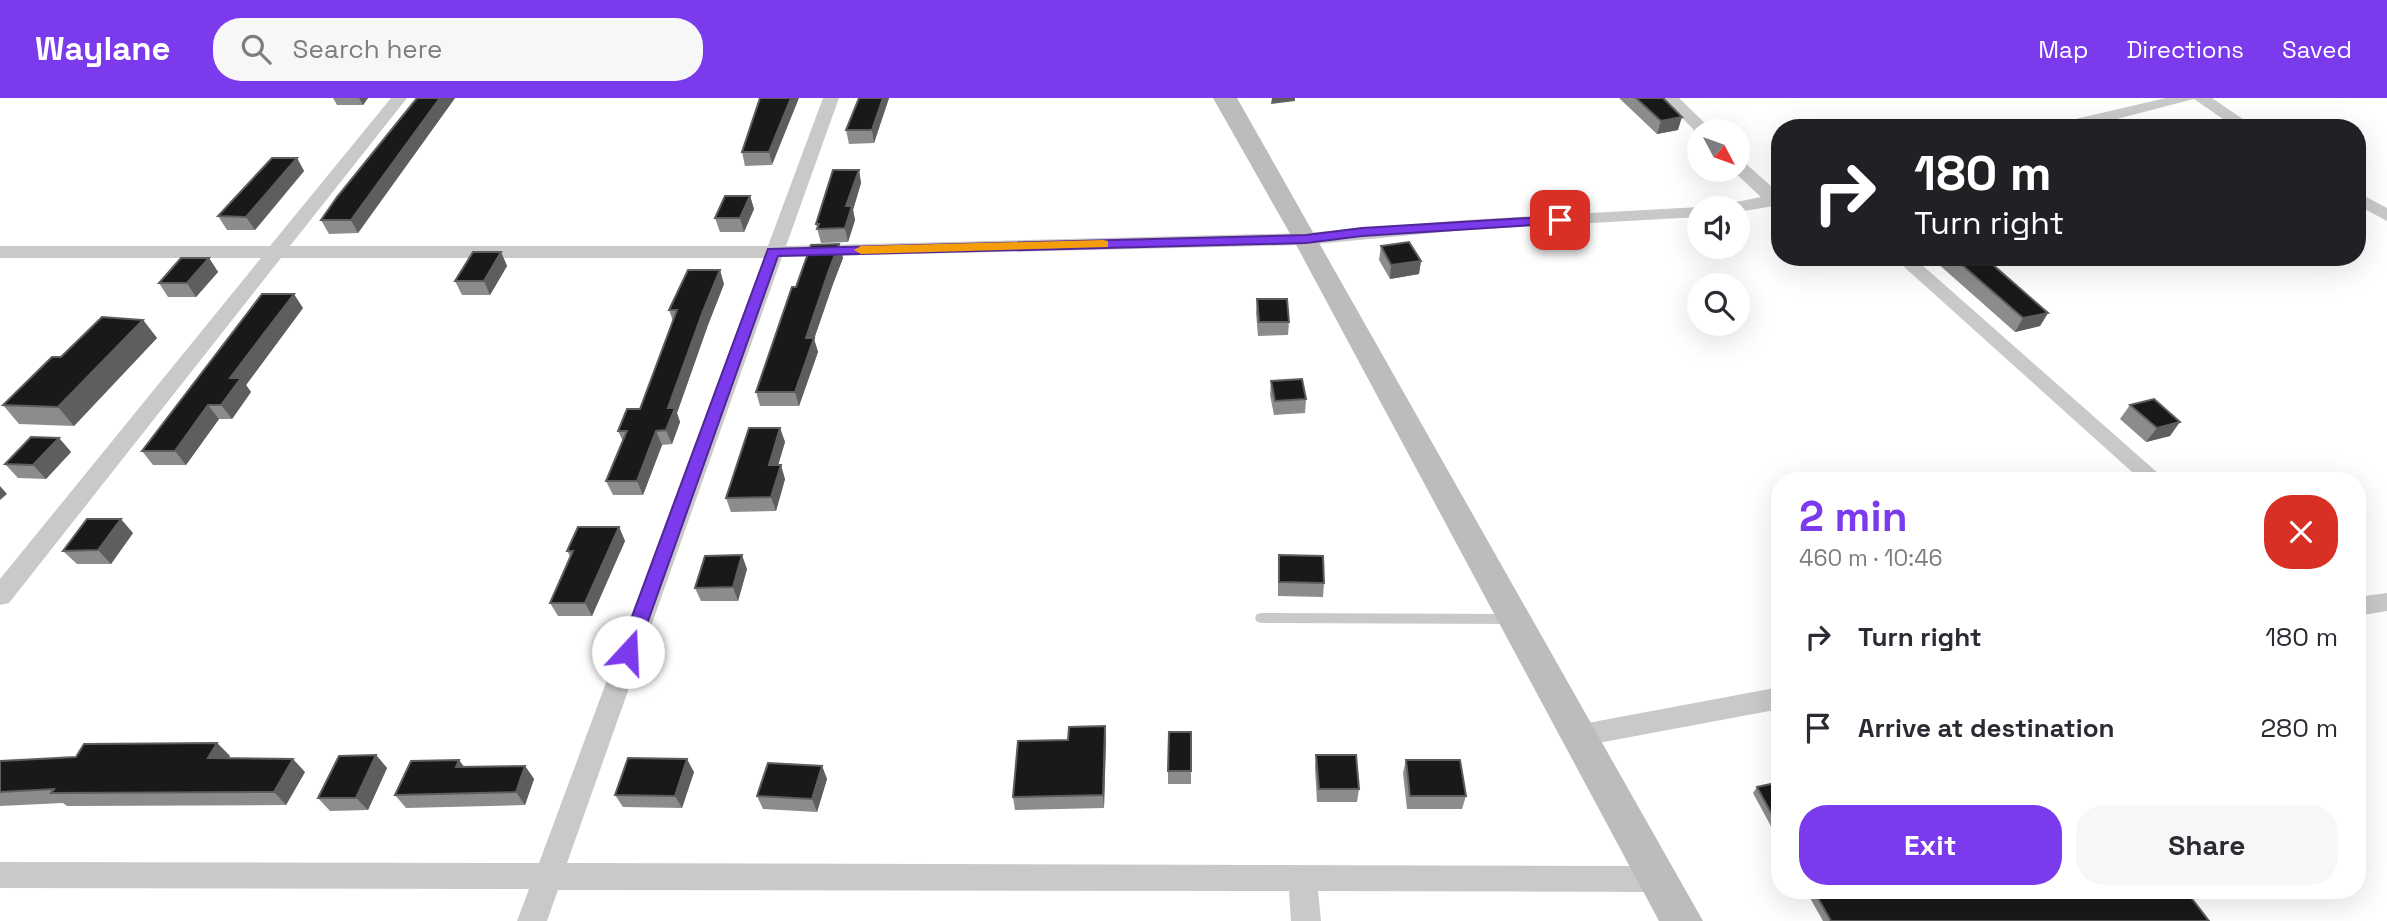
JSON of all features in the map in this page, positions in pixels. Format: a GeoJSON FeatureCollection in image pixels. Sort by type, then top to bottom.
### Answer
{"type":"FeatureCollection","features":[{"type":"Feature","properties":{"kind":"street"},"geometry":{"type":"LineString","coordinates":[[0,596],[399,98]]}},
{"type":"Feature","properties":{"kind":"street"},"geometry":{"type":"LineString","coordinates":[[532,921],[831,98]]}},
{"type":"Feature","properties":{"kind":"street"},"geometry":{"type":"LineString","coordinates":[[1225,98],[1306,239],[1577,736],[1682,921]]}},
{"type":"Feature","properties":{"kind":"street"},"geometry":{"type":"LineString","coordinates":[[1670,98],[1692,119]]}},
{"type":"Feature","properties":{"kind":"street"},"geometry":{"type":"LineString","coordinates":[[2098,119],[2186,98]]}},
{"type":"Feature","properties":{"kind":"street"},"geometry":{"type":"LineString","coordinates":[[2201,98],[2234,119]]}},
{"type":"Feature","properties":{"kind":"street"},"geometry":{"type":"LineString","coordinates":[[1750,176],[1771,195]]}},
{"type":"Feature","properties":{"kind":"street"},"geometry":{"type":"LineString","coordinates":[[1750,205],[1771,201]]}},
{"type":"Feature","properties":{"kind":"street"},"geometry":{"type":"LineString","coordinates":[[2366,203],[2387,216]]}},
{"type":"Feature","properties":{"kind":"street"},"geometry":{"type":"LineString","coordinates":[[0,252],[773,252],[1306,239],[1426,228],[1687,213]]}},
{"type":"Feature","properties":{"kind":"street"},"geometry":{"type":"LineString","coordinates":[[1912,266],[2146,472]]}},
{"type":"Feature","properties":{"kind":"street"},"geometry":{"type":"LineString","coordinates":[[2366,606],[2387,602]]}},
{"type":"Feature","properties":{"kind":"street"},"geometry":{"type":"LineString","coordinates":[[1577,736],[1771,699]]}},
{"type":"Feature","properties":{"kind":"street"},"geometry":{"type":"LineString","coordinates":[[0,875],[1657,879]]}},
{"type":"Feature","properties":{"kind":"street"},"geometry":{"type":"LineString","coordinates":[[1302,878],[1306,921]]}},
{"type":"Feature","properties":{"kind":"lane"},"geometry":{"type":"LineString","coordinates":[[1262,618],[1514,619]]}},
{"type":"Feature","properties":{"kind":"building"},"geometry":{"type":"Polygon","coordinates":[[[417,98],[440,98],[351,220],[321,220],[337,197],[417,98]]]}},
{"type":"Feature","properties":{"kind":"building"},"geometry":{"type":"Polygon","coordinates":[[[760,98],[791,98],[769,152],[742,152],[760,98]]]}},
{"type":"Feature","properties":{"kind":"building"},"geometry":{"type":"Polygon","coordinates":[[[859,98],[883,98],[872,130],[846,130],[859,98]]]}},
{"type":"Feature","properties":{"kind":"building"},"geometry":{"type":"Polygon","coordinates":[[[1636,98],[1663,98],[1682,117],[1661,121],[1636,98]]]}},
{"type":"Feature","properties":{"kind":"building"},"geometry":{"type":"Polygon","coordinates":[[[272,158],[297,158],[246,217],[218,216],[272,158]]]}},
{"type":"Feature","properties":{"kind":"building"},"geometry":{"type":"Polygon","coordinates":[[[833,170],[859,170],[846,206],[852,206],[845,228],[817,229],[819,224],[816,224],[833,170]]]}},
{"type":"Feature","properties":{"kind":"building"},"geometry":{"type":"Polygon","coordinates":[[[725,196],[750,196],[740,218],[715,218],[725,196]]]}},
{"type":"Feature","properties":{"kind":"building"},"geometry":{"type":"Polygon","coordinates":[[[1409,242],[1421,261],[1391,265],[1381,246],[1409,242]]]}},
{"type":"Feature","properties":{"kind":"building"},"geometry":{"type":"Polygon","coordinates":[[[839,244],[806,338],[814,338],[795,392],[756,392],[792,287],[796,287],[811,245],[839,244]]]}},
{"type":"Feature","properties":{"kind":"building"},"geometry":{"type":"Polygon","coordinates":[[[473,252],[501,252],[484,281],[455,281],[473,252]]]}},
{"type":"Feature","properties":{"kind":"building"},"geometry":{"type":"Polygon","coordinates":[[[181,258],[209,258],[187,283],[159,283],[181,258]]]}},
{"type":"Feature","properties":{"kind":"building"},"geometry":{"type":"Polygon","coordinates":[[[1963,266],[1994,266],[2048,313],[2023,318],[1963,266]]]}},
{"type":"Feature","properties":{"kind":"building"},"geometry":{"type":"Polygon","coordinates":[[[688,270],[720,270],[668,408],[675,408],[666,430],[656,431],[637,481],[606,481],[627,431],[618,431],[627,409],[640,409],[677,310],[669,310],[688,270]]]}},
{"type":"Feature","properties":{"kind":"building"},"geometry":{"type":"Polygon","coordinates":[[[262,294],[294,294],[230,378],[241,378],[221,405],[208,405],[175,451],[142,451],[262,294]]]}},
{"type":"Feature","properties":{"kind":"building"},"geometry":{"type":"Polygon","coordinates":[[[1257,299],[1287,299],[1289,322],[1259,322],[1257,299]]]}},
{"type":"Feature","properties":{"kind":"building"},"geometry":{"type":"Polygon","coordinates":[[[102,317],[143,320],[58,407],[3,405],[52,357],[61,357],[102,317]]]}},
{"type":"Feature","properties":{"kind":"building"},"geometry":{"type":"Polygon","coordinates":[[[1302,379],[1306,399],[1275,401],[1271,381],[1302,379]]]}},
{"type":"Feature","properties":{"kind":"building"},"geometry":{"type":"Polygon","coordinates":[[[2154,399],[2180,422],[2157,428],[2130,405],[2154,399]]]}},
{"type":"Feature","properties":{"kind":"building"},"geometry":{"type":"Polygon","coordinates":[[[749,428],[780,428],[769,465],[781,465],[771,497],[726,498],[749,428]]]}},
{"type":"Feature","properties":{"kind":"building"},"geometry":{"type":"Polygon","coordinates":[[[31,437],[59,438],[33,465],[5,464],[31,437]]]}},
{"type":"Feature","properties":{"kind":"building"},"geometry":{"type":"Polygon","coordinates":[[[87,519],[121,519],[98,550],[63,551],[87,519]]]}},
{"type":"Feature","properties":{"kind":"building"},"geometry":{"type":"Polygon","coordinates":[[[578,527],[619,527],[585,603],[550,603],[573,551],[567,551],[578,527]]]}},
{"type":"Feature","properties":{"kind":"building"},"geometry":{"type":"Polygon","coordinates":[[[742,555],[733,587],[695,588],[705,556],[742,555]]]}},
{"type":"Feature","properties":{"kind":"building"},"geometry":{"type":"Polygon","coordinates":[[[1279,555],[1323,556],[1324,583],[1279,582],[1279,555]]]}},
{"type":"Feature","properties":{"kind":"building"},"geometry":{"type":"Polygon","coordinates":[[[1105,726],[1103,795],[1013,797],[1018,741],[1068,740],[1069,727],[1105,726]]]}},
{"type":"Feature","properties":{"kind":"building"},"geometry":{"type":"Polygon","coordinates":[[[1169,732],[1191,732],[1191,771],[1168,771],[1169,732]]]}},
{"type":"Feature","properties":{"kind":"building"},"geometry":{"type":"Polygon","coordinates":[[[217,743],[208,758],[293,759],[274,792],[51,793],[54,789],[0,792],[0,761],[76,757],[84,744],[217,743]]]}},
{"type":"Feature","properties":{"kind":"building"},"geometry":{"type":"Polygon","coordinates":[[[376,755],[356,798],[318,798],[339,756],[376,755]]]}},
{"type":"Feature","properties":{"kind":"building"},"geometry":{"type":"Polygon","coordinates":[[[1316,755],[1356,755],[1359,789],[1319,789],[1316,755]]]}},
{"type":"Feature","properties":{"kind":"building"},"geometry":{"type":"Polygon","coordinates":[[[628,758],[687,759],[675,796],[615,795],[628,758]]]}},
{"type":"Feature","properties":{"kind":"building"},"geometry":{"type":"Polygon","coordinates":[[[459,760],[456,767],[525,766],[516,792],[395,795],[411,761],[459,760]]]}},
{"type":"Feature","properties":{"kind":"building"},"geometry":{"type":"Polygon","coordinates":[[[1406,760],[1460,760],[1466,796],[1410,796],[1406,760]]]}},
{"type":"Feature","properties":{"kind":"building"},"geometry":{"type":"Polygon","coordinates":[[[768,763],[822,766],[812,799],[757,796],[768,763]]]}},
{"type":"Feature","properties":{"kind":"building"},"geometry":{"type":"Polygon","coordinates":[[[1771,784],[1771,813],[1757,787],[1771,784]]]}},
{"type":"Feature","properties":{"kind":"building"},"geometry":{"type":"Polygon","coordinates":[[[1819,899],[2192,899],[2209,921],[1831,921],[1819,899]]]}},
{"type":"Feature","properties":{"kind":"slow traffic"},"geometry":{"type":"LineString","coordinates":[[861,250],[1103,244]]}},
{"type":"Feature","properties":{"kind":"route"},"geometry":{"type":"LineString","coordinates":[[628,652],[773,252],[1306,239],[1362,232],[1560,220]]}}]}
